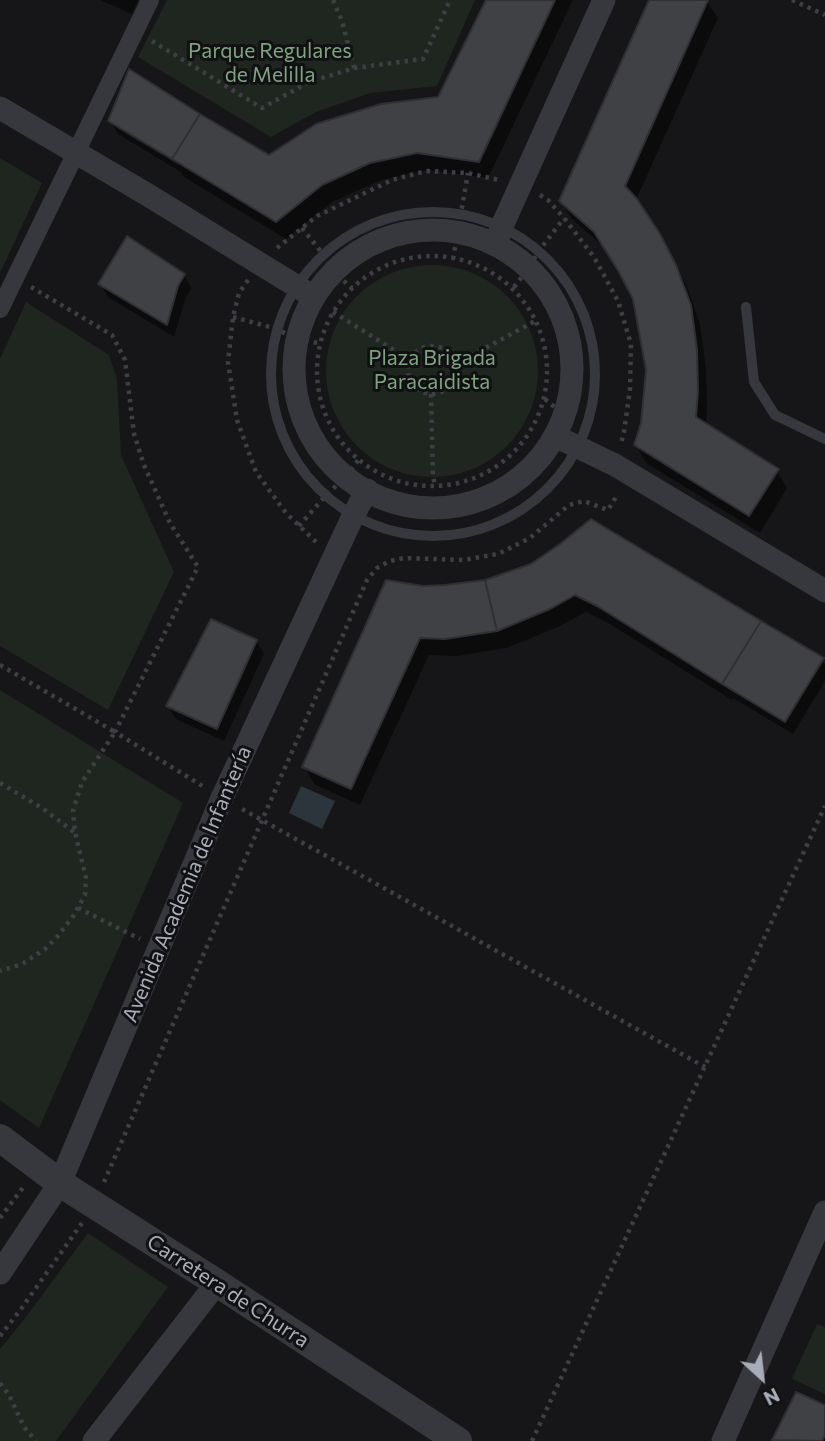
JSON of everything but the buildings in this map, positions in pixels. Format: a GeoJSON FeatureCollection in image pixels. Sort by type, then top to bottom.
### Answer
{"type":"FeatureCollection","features":[{"type":"Feature","properties":{"kind":"street"},"geometry":{"type":"LineString","coordinates":[[0,309],[150,0]]}},
{"type":"Feature","properties":{"kind":"street"},"geometry":{"type":"LineString","coordinates":[[499,235],[604,0]]}},
{"type":"Feature","properties":{"kind":"street"},"geometry":{"type":"LineString","coordinates":[[0,108],[304,291]]}},
{"type":"Feature","properties":{"kind":"street"},"geometry":{"type":"LineString","coordinates":[[459,222],[477,237],[499,235],[514,255],[534,260],[569,337],[573,376],[565,416],[555,436],[528,471],[492,496],[449,508],[405,506],[367,490],[336,485],[301,416],[293,378],[297,337],[303,317],[304,291],[328,263],[390,237],[459,222]]}},
{"type":"Feature","properties":{"kind":"street"},"geometry":{"type":"LineString","coordinates":[[555,436],[622,469],[825,591]]}},
{"type":"Feature","properties":{"kind":"street","name":"Avenida Academia de Infantería"},"geometry":{"type":"LineString","coordinates":[[0,1273],[159,948],[222,798],[367,490]]}},
{"type":"Feature","properties":{"kind":"street","name":"Carretera de Churra"},"geometry":{"type":"LineString","coordinates":[[0,1138],[94,1205],[458,1441]]}},
{"type":"Feature","properties":{"kind":"street"},"geometry":{"type":"LineString","coordinates":[[723,1441],[825,1212]]}},
{"type":"Feature","properties":{"kind":"street"},"geometry":{"type":"LineString","coordinates":[[94,1441],[217,1283]]}},
{"type":"Feature","properties":{"kind":"lane"},"geometry":{"type":"LineString","coordinates":[[336,485],[353,516],[394,533],[442,535],[480,531],[516,516],[551,486],[577,447],[590,414],[595,382],[591,337],[582,307],[561,275],[534,260]]}},
{"type":"Feature","properties":{"kind":"lane"},"geometry":{"type":"LineString","coordinates":[[746,307],[754,382],[775,415],[825,439]]}},
{"type":"Feature","properties":{"kind":"path"},"geometry":{"type":"LineString","coordinates":[[333,0],[342,21],[354,68]]}},
{"type":"Feature","properties":{"kind":"path"},"geometry":{"type":"LineString","coordinates":[[135,31],[262,108],[309,82],[354,68],[423,59],[450,0]]}},
{"type":"Feature","properties":{"kind":"path"},"geometry":{"type":"LineString","coordinates":[[792,0],[825,15]]}},
{"type":"Feature","properties":{"kind":"path"},"geometry":{"type":"LineString","coordinates":[[0,1336],[22,1309],[94,1205],[367,580],[377,568],[404,558],[463,560],[498,554],[530,538],[569,505],[584,501],[608,510],[622,469],[630,388],[631,344],[618,301],[594,257],[548,200],[521,184],[468,173],[426,172],[392,180],[317,216],[259,263],[239,293],[233,317],[228,362],[237,420],[256,472],[286,513],[333,559]]}},
{"type":"Feature","properties":{"kind":"path"},"geometry":{"type":"LineString","coordinates":[[453,259],[468,173]]}},
{"type":"Feature","properties":{"kind":"path"},"geometry":{"type":"LineString","coordinates":[[514,287],[564,218]]}},
{"type":"Feature","properties":{"kind":"path"},"geometry":{"type":"LineString","coordinates":[[302,228],[328,263],[352,288]]}},
{"type":"Feature","properties":{"kind":"path"},"geometry":{"type":"LineString","coordinates":[[430,254],[481,264],[514,287],[537,320],[548,359],[545,399],[528,436],[499,466],[460,484],[418,487],[376,474],[338,441],[317,394],[297,337],[333,312],[340,297],[380,266],[430,254]]}},
{"type":"Feature","properties":{"kind":"path"},"geometry":{"type":"LineString","coordinates":[[0,971],[22,964],[45,949],[74,915],[85,895],[86,878],[73,811],[76,798],[82,782],[115,733],[198,567],[170,523],[144,465],[134,434],[125,359],[112,335],[15,278]]}},
{"type":"Feature","properties":{"kind":"path"},"geometry":{"type":"LineString","coordinates":[[333,312],[410,360]]}},
{"type":"Feature","properties":{"kind":"path"},"geometry":{"type":"LineString","coordinates":[[233,317],[297,337]]}},
{"type":"Feature","properties":{"kind":"path"},"geometry":{"type":"LineString","coordinates":[[456,364],[537,320]]}},
{"type":"Feature","properties":{"kind":"path"},"geometry":{"type":"LineString","coordinates":[[425,347],[444,348],[456,364],[452,383],[439,393],[422,392],[410,379],[410,360],[416,352],[425,347]]}},
{"type":"Feature","properties":{"kind":"path"},"geometry":{"type":"LineString","coordinates":[[431,394],[435,485]]}},
{"type":"Feature","properties":{"kind":"path"},"geometry":{"type":"LineString","coordinates":[[299,526],[359,459]]}},
{"type":"Feature","properties":{"kind":"path"},"geometry":{"type":"LineString","coordinates":[[0,666],[222,798],[705,1068]]}},
{"type":"Feature","properties":{"kind":"path"},"geometry":{"type":"LineString","coordinates":[[0,783],[75,832]]}},
{"type":"Feature","properties":{"kind":"path"},"geometry":{"type":"LineString","coordinates":[[532,1441],[825,806]]}},
{"type":"Feature","properties":{"kind":"path"},"geometry":{"type":"LineString","coordinates":[[78,908],[159,948]]}},
{"type":"Feature","properties":{"kind":"path"},"geometry":{"type":"LineString","coordinates":[[0,1217],[49,1175]]}},
{"type":"Feature","properties":{"kind":"path"},"geometry":{"type":"LineString","coordinates":[[0,1383],[9,1395],[24,1427],[36,1441]]}},
{"type":"Feature","properties":{"kind":"green space","name":"Parque Regulares de Melilla"},"geometry":{"type":"Polygon","coordinates":[[[167,0],[475,0],[437,86],[370,93],[316,112],[271,137],[138,57],[167,0]]]}},
{"type":"Feature","properties":{"kind":"green space"},"geometry":{"type":"Polygon","coordinates":[[[0,158],[42,183],[0,273],[0,158]]]}},
{"type":"Feature","properties":{"kind":"green space","name":"Plaza Brigada Paracaidista"},"geometry":{"type":"Polygon","coordinates":[[[432,265],[473,273],[507,296],[530,330],[538,371],[530,412],[507,446],[473,469],[432,477],[391,469],[357,446],[334,412],[326,371],[334,330],[357,296],[391,273],[432,265]]]}},
{"type":"Feature","properties":{"kind":"green space"},"geometry":{"type":"Polygon","coordinates":[[[26,302],[109,355],[117,379],[121,455],[174,572],[108,710],[0,646],[0,359],[26,302]]]}},
{"type":"Feature","properties":{"kind":"green space"},"geometry":{"type":"Polygon","coordinates":[[[0,690],[183,803],[39,1128],[0,1100],[0,690]]]}},
{"type":"Feature","properties":{"kind":"green space"},"geometry":{"type":"Polygon","coordinates":[[[88,1233],[168,1287],[56,1441],[0,1441],[0,1349],[88,1233]]]}},
{"type":"Feature","properties":{"kind":"green space"},"geometry":{"type":"Polygon","coordinates":[[[817,1324],[825,1327],[825,1394],[792,1379],[817,1324]]]}},
{"type":"Feature","properties":{"kind":"shaded area"},"geometry":{"type":"Polygon","coordinates":[[[301,786],[335,801],[322,829],[289,813],[301,786]]]}}]}
